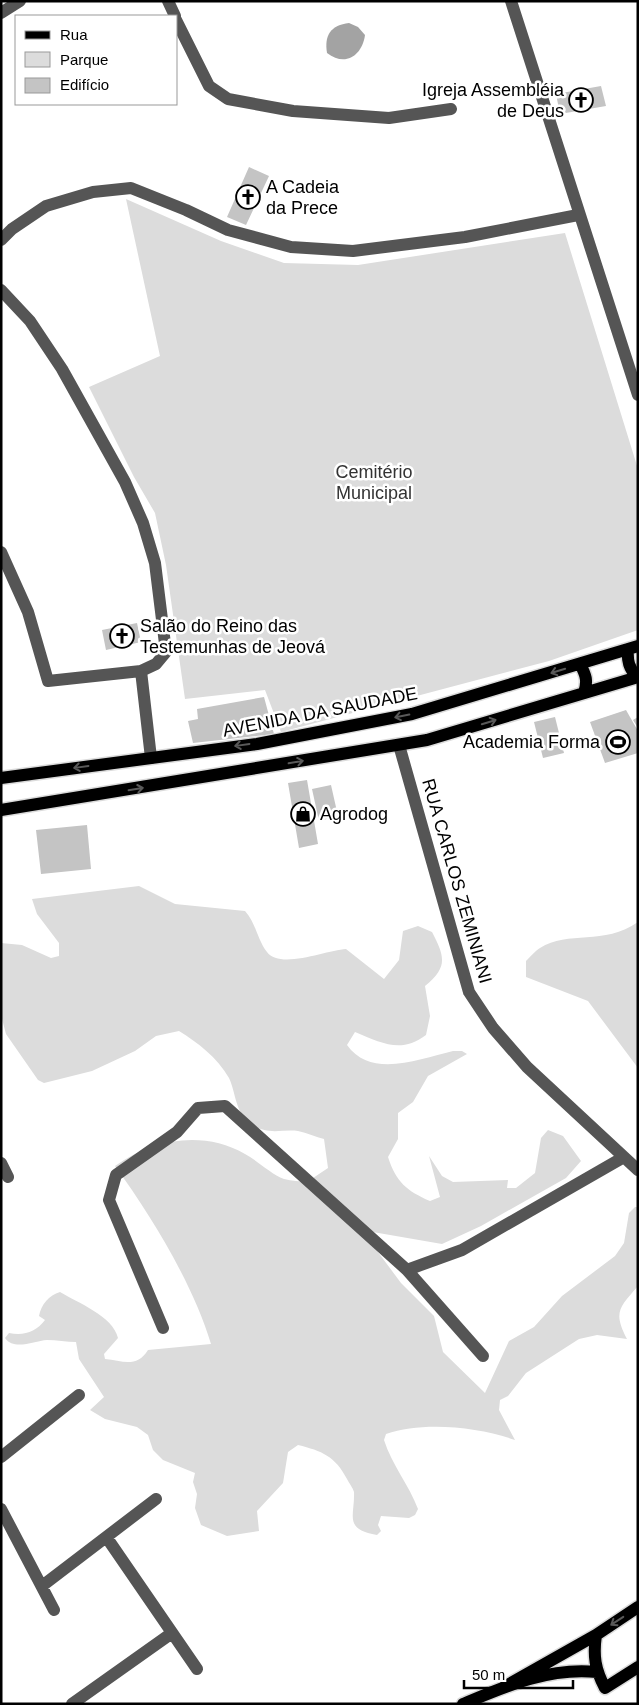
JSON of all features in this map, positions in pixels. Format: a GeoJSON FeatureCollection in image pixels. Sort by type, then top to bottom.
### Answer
{"type":"FeatureCollection","features":[{"type":"Feature","properties":{"kind":"main road","name":"AVENIDA DA SAUDADE"},"geometry":{"type":"LineString","coordinates":[[1,778],[257,744],[412,714],[633,647]]}},
{"type":"Feature","properties":{"kind":"main road"},"geometry":{"type":"LineString","coordinates":[[633,647],[627,660],[630,670],[638,677]]}},
{"type":"Feature","properties":{"kind":"main road"},"geometry":{"type":"LineString","coordinates":[[580,664],[586,674],[588,683],[584,693]]}},
{"type":"Feature","properties":{"kind":"main road"},"geometry":{"type":"LineString","coordinates":[[1,810],[428,740],[638,677]]}},
{"type":"Feature","properties":{"kind":"main road"},"geometry":{"type":"LineString","coordinates":[[504,1687],[596,1635],[638,1607]]}},
{"type":"Feature","properties":{"kind":"main road"},"geometry":{"type":"LineString","coordinates":[[596,1635],[593,1656],[597,1672],[606,1688],[638,1667]]}},
{"type":"Feature","properties":{"kind":"main road"},"geometry":{"type":"LineString","coordinates":[[463,1704],[504,1687],[553,1672],[576,1670],[597,1672]]}},
{"type":"Feature","properties":{"kind":"street"},"geometry":{"type":"LineString","coordinates":[[1,13],[20,1]]}},
{"type":"Feature","properties":{"kind":"street"},"geometry":{"type":"LineString","coordinates":[[168,1],[175,15]]}},
{"type":"Feature","properties":{"kind":"street"},"geometry":{"type":"LineString","coordinates":[[511,1],[578,215],[638,395]]}},
{"type":"Feature","properties":{"kind":"street"},"geometry":{"type":"LineString","coordinates":[[178,22],[209,86],[228,99],[293,111],[389,118],[451,110]]}},
{"type":"Feature","properties":{"kind":"street"},"geometry":{"type":"LineString","coordinates":[[1,240],[12,229],[46,206],[93,192],[131,188],[186,210],[228,230],[291,247],[353,251],[465,237],[578,215]]}},
{"type":"Feature","properties":{"kind":"street"},"geometry":{"type":"LineString","coordinates":[[1,290],[30,320],[62,369],[125,482],[143,523],[155,562],[166,652],[156,664],[141,671],[48,681],[28,612],[1,552]]}},
{"type":"Feature","properties":{"kind":"street"},"geometry":{"type":"LineString","coordinates":[[141,671],[151,758]]}},
{"type":"Feature","properties":{"kind":"street","name":"RUA CARLOS ZEMINIANI"},"geometry":{"type":"LineString","coordinates":[[399,745],[469,992],[492,1028],[527,1067],[638,1170]]}},
{"type":"Feature","properties":{"kind":"street"},"geometry":{"type":"LineString","coordinates":[[163,1328],[109,1200],[116,1175],[177,1132],[198,1108],[225,1106],[407,1270],[483,1356]]}},
{"type":"Feature","properties":{"kind":"street"},"geometry":{"type":"LineString","coordinates":[[407,1270],[462,1250],[624,1157]]}},
{"type":"Feature","properties":{"kind":"street"},"geometry":{"type":"LineString","coordinates":[[1,1163],[8,1177]]}},
{"type":"Feature","properties":{"kind":"street"},"geometry":{"type":"LineString","coordinates":[[1,1456],[79,1395]]}},
{"type":"Feature","properties":{"kind":"street"},"geometry":{"type":"LineString","coordinates":[[42,1586],[108,1538],[156,1499]]}},
{"type":"Feature","properties":{"kind":"street"},"geometry":{"type":"LineString","coordinates":[[1,1509],[54,1610]]}},
{"type":"Feature","properties":{"kind":"street"},"geometry":{"type":"LineString","coordinates":[[108,1538],[197,1669]]}},
{"type":"Feature","properties":{"kind":"street"},"geometry":{"type":"LineString","coordinates":[[72,1704],[172,1633]]}},
{"type":"Feature","properties":{"kind":"green space","name":"Cemitério Municipal"},"geometry":{"type":"Polygon","coordinates":[[[126,199],[221,241],[284,263],[358,265],[565,233],[638,469],[638,630],[549,661],[281,732],[265,690],[185,699],[166,565],[155,513],[134,477],[89,387],[160,356],[126,199]]]}},
{"type":"Feature","properties":{"kind":"green space"},"geometry":{"type":"Polygon","coordinates":[[[139,886],[175,904],[245,911],[267,952],[273,957],[282,959],[304,958],[346,949],[384,979],[399,960],[403,931],[418,926],[432,932],[440,948],[442,961],[438,973],[425,986],[430,1016],[426,1035],[408,1044],[391,1045],[355,1032],[347,1045],[357,1055],[369,1061],[382,1064],[411,1062],[453,1051],[462,1051],[467,1054],[428,1076],[413,1102],[398,1113],[398,1139],[388,1157],[395,1173],[403,1185],[430,1201],[440,1197],[429,1156],[442,1176],[453,1182],[508,1180],[507,1188],[516,1188],[535,1173],[541,1138],[548,1130],[563,1136],[581,1161],[566,1178],[481,1226],[442,1244],[367,1231],[369,1240],[401,1283],[434,1316],[443,1352],[485,1393],[509,1341],[534,1327],[562,1296],[615,1256],[624,1243],[629,1213],[635,1207],[638,1207],[638,1286],[622,1305],[619,1316],[627,1339],[597,1335],[579,1339],[526,1373],[508,1396],[500,1400],[499,1410],[515,1440],[501,1435],[451,1427],[417,1428],[386,1434],[384,1440],[387,1449],[418,1509],[415,1515],[409,1518],[381,1516],[378,1525],[381,1531],[377,1535],[359,1529],[355,1525],[353,1520],[354,1492],[338,1465],[321,1452],[298,1445],[288,1452],[283,1483],[257,1511],[259,1531],[227,1536],[201,1525],[195,1508],[197,1494],[193,1482],[195,1473],[163,1460],[153,1450],[148,1435],[137,1427],[105,1419],[90,1410],[104,1397],[79,1359],[76,1342],[47,1340],[19,1345],[9,1342],[5,1338],[9,1333],[20,1334],[38,1328],[45,1320],[39,1316],[44,1304],[52,1295],[60,1292],[94,1311],[115,1330],[118,1338],[104,1354],[105,1359],[129,1362],[144,1356],[148,1350],[211,1344],[194,1298],[170,1252],[115,1166],[145,1149],[178,1141],[212,1142],[245,1154],[274,1174],[287,1180],[307,1182],[328,1168],[324,1139],[298,1131],[268,1131],[256,1127],[245,1119],[239,1108],[229,1078],[219,1063],[207,1051],[179,1031],[156,1036],[135,1051],[92,1071],[44,1083],[38,1080],[6,1034],[1,1015],[1,943],[22,945],[51,958],[59,956],[59,943],[37,914],[32,899],[139,886]]]}},
{"type":"Feature","properties":{"kind":"green space"},"geometry":{"type":"Polygon","coordinates":[[[638,922],[638,1068],[588,1001],[526,977],[526,961],[538,949],[551,943],[612,934],[638,922]]]}},
{"type":"Feature","properties":{"kind":"shaded area"},"geometry":{"type":"Polygon","coordinates":[[[349,23],[358,27],[365,35],[360,49],[352,57],[346,59],[340,59],[327,53],[326,47],[330,32],[338,26],[349,23]]]}},
{"type":"Feature","properties":{"kind":"building","name":"Igreja Assembléia de Deus"},"geometry":{"type":"Polygon","coordinates":[[[601,86],[606,106],[560,114],[556,94],[601,86]]]}},
{"type":"Feature","properties":{"kind":"building","name":"A Cadeia da Prece"},"geometry":{"type":"Polygon","coordinates":[[[249,167],[269,176],[246,225],[227,217],[249,167]]]}},
{"type":"Feature","properties":{"kind":"building","name":"Salão do Reino das Testemunhas de Jeová"},"geometry":{"type":"Polygon","coordinates":[[[137,623],[141,642],[106,650],[102,630],[137,623]]]}},
{"type":"Feature","properties":{"kind":"building"},"geometry":{"type":"Polygon","coordinates":[[[264,697],[274,734],[193,743],[188,721],[198,719],[197,709],[264,697]]]}},
{"type":"Feature","properties":{"kind":"building","name":"Academia Forma"},"geometry":{"type":"Polygon","coordinates":[[[626,710],[638,731],[638,753],[605,763],[590,722],[626,710]]]}},
{"type":"Feature","properties":{"kind":"building"},"geometry":{"type":"Polygon","coordinates":[[[555,717],[564,753],[543,758],[534,722],[555,717]]]}},
{"type":"Feature","properties":{"kind":"building"},"geometry":{"type":"Polygon","coordinates":[[[638,717],[638,728],[633,720],[638,717]]]}},
{"type":"Feature","properties":{"kind":"building","name":"Agrodog"},"geometry":{"type":"Polygon","coordinates":[[[307,780],[318,844],[299,848],[288,783],[307,780]]]}},
{"type":"Feature","properties":{"kind":"building"},"geometry":{"type":"Polygon","coordinates":[[[331,785],[338,816],[319,821],[312,789],[331,785]]]}},
{"type":"Feature","properties":{"kind":"building"},"geometry":{"type":"Polygon","coordinates":[[[87,825],[91,869],[41,874],[36,830],[87,825]]]}},
{"type":"Feature","properties":{"kind":"place","name":"Igreja Assembléia de Deus"},"geometry":{"type":"Point","coordinates":[581,100]}},
{"type":"Feature","properties":{"kind":"place","name":"A Cadeia da Prece"},"geometry":{"type":"Point","coordinates":[248,197]}},
{"type":"Feature","properties":{"kind":"place","name":"Salão do Reino das Testemunhas de Jeová"},"geometry":{"type":"Point","coordinates":[122,636]}},
{"type":"Feature","properties":{"kind":"place","name":"Academia Forma"},"geometry":{"type":"Point","coordinates":[618,742]}},
{"type":"Feature","properties":{"kind":"place","name":"Agrodog"},"geometry":{"type":"Point","coordinates":[303,814]}}]}
